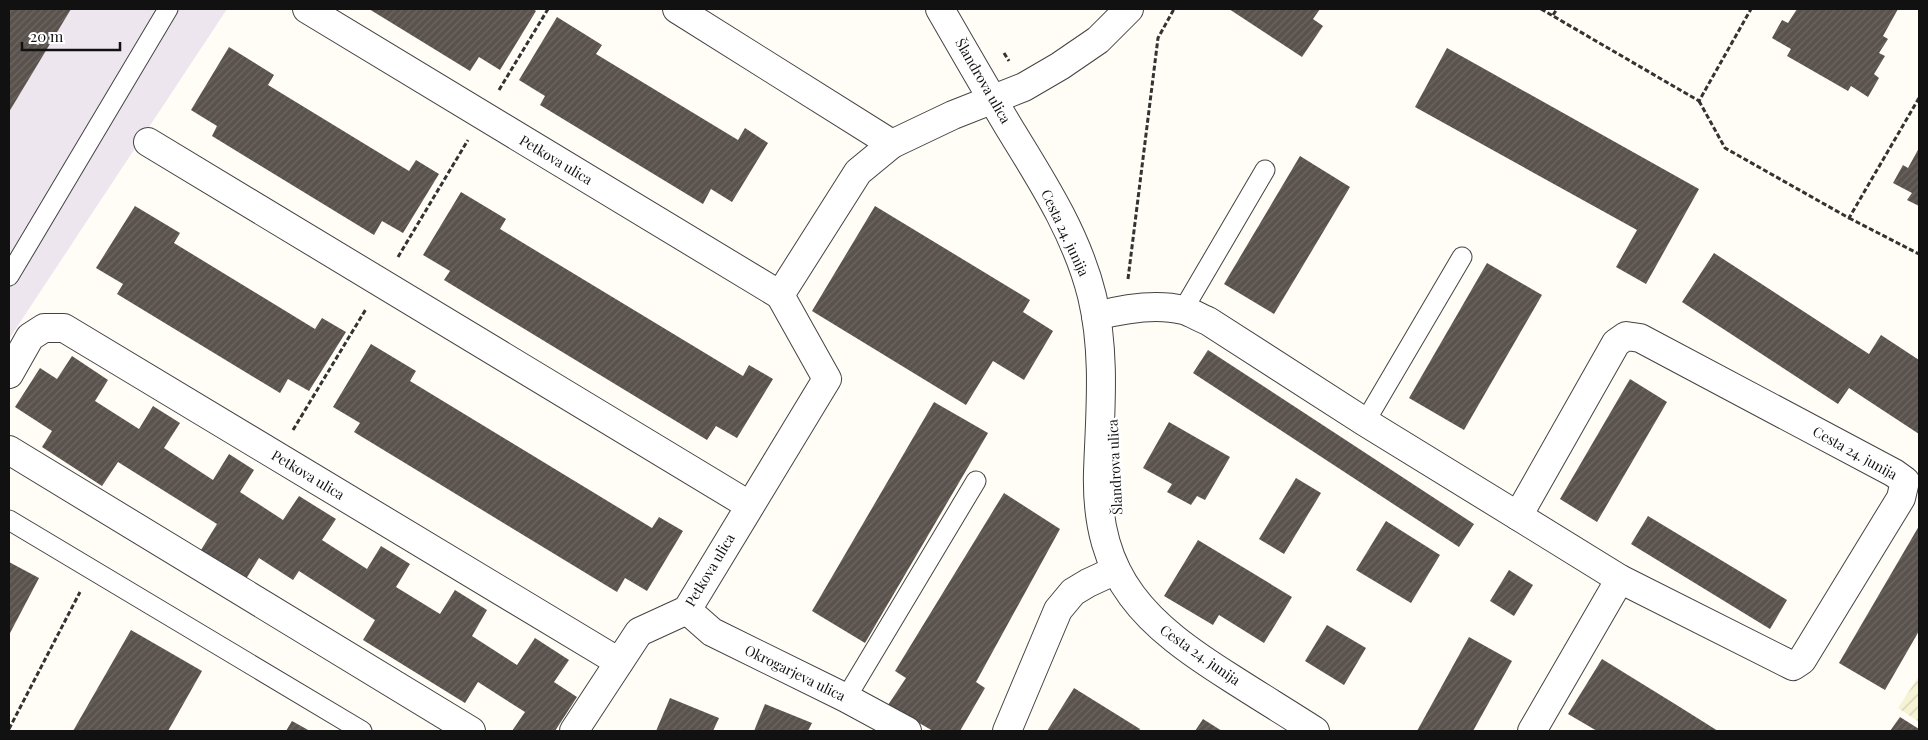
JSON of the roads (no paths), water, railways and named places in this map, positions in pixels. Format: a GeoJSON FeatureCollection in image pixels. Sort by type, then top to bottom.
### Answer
{"type":"FeatureCollection","features":[{"type":"Feature","properties":{"kind":"street","name":"Petkova ulica"},"geometry":{"type":"LineString","coordinates":[[307,9],[780,295],[827,379],[687,610],[639,632],[574,731]]}},
{"type":"Feature","properties":{"kind":"street"},"geometry":{"type":"LineString","coordinates":[[677,9],[892,144]]}},
{"type":"Feature","properties":{"kind":"street","name":"Šlandrova ulica"},"geometry":{"type":"LineString","coordinates":[[940,9],[1025,153]]}},
{"type":"Feature","properties":{"kind":"street"},"geometry":{"type":"LineString","coordinates":[[780,295],[858,172],[892,144],[953,115],[1024,87],[1082,52],[1098,40],[1129,9]]}},
{"type":"Feature","properties":{"kind":"street"},"geometry":{"type":"LineString","coordinates":[[148,142],[749,505]]}},
{"type":"Feature","properties":{"kind":"street","name":"Cesta 24. junija"},"geometry":{"type":"LineString","coordinates":[[1025,153],[1048,193],[1079,256],[1090,288],[1108,313]]}},
{"type":"Feature","properties":{"kind":"street","name":"Cesta 24. junija"},"geometry":{"type":"LineString","coordinates":[[1108,313],[1159,307],[1183,310],[1208,321],[1365,422],[1620,579],[1793,666],[1802,660],[1901,498],[1905,481],[1894,473],[1640,338],[1626,336],[1616,343],[1518,516]]}},
{"type":"Feature","properties":{"kind":"street","name":"Cesta 24. junija"},"geometry":{"type":"LineString","coordinates":[[1108,313],[1100,336],[1102,386],[1098,508],[1109,552],[1116,570],[1137,603],[1157,625],[1179,644],[1315,731]]}},
{"type":"Feature","properties":{"kind":"street","name":"Petkova ulica"},"geometry":{"type":"LineString","coordinates":[[9,374],[30,337],[44,328],[64,328],[619,662]]}},
{"type":"Feature","properties":{"kind":"street"},"geometry":{"type":"LineString","coordinates":[[9,450],[471,731]]}},
{"type":"Feature","properties":{"kind":"street"},"geometry":{"type":"LineString","coordinates":[[1007,731],[1058,610],[1074,592],[1116,570]]}},
{"type":"Feature","properties":{"kind":"street"},"geometry":{"type":"LineString","coordinates":[[1532,731],[1620,579]]}},
{"type":"Feature","properties":{"kind":"street","name":"Okrogarjeva ulica"},"geometry":{"type":"LineString","coordinates":[[687,610],[712,632],[846,698],[907,731]]}},
{"type":"Feature","properties":{"kind":"lane"},"geometry":{"type":"LineString","coordinates":[[9,276],[168,9]]}},
{"type":"Feature","properties":{"kind":"lane"},"geometry":{"type":"LineString","coordinates":[[1183,310],[1265,170]]}},
{"type":"Feature","properties":{"kind":"lane"},"geometry":{"type":"LineString","coordinates":[[1365,422],[1462,257]]}},
{"type":"Feature","properties":{"kind":"lane"},"geometry":{"type":"LineString","coordinates":[[846,698],[976,481]]}},
{"type":"Feature","properties":{"kind":"lane"},"geometry":{"type":"LineString","coordinates":[[9,520],[362,731]]}}]}
